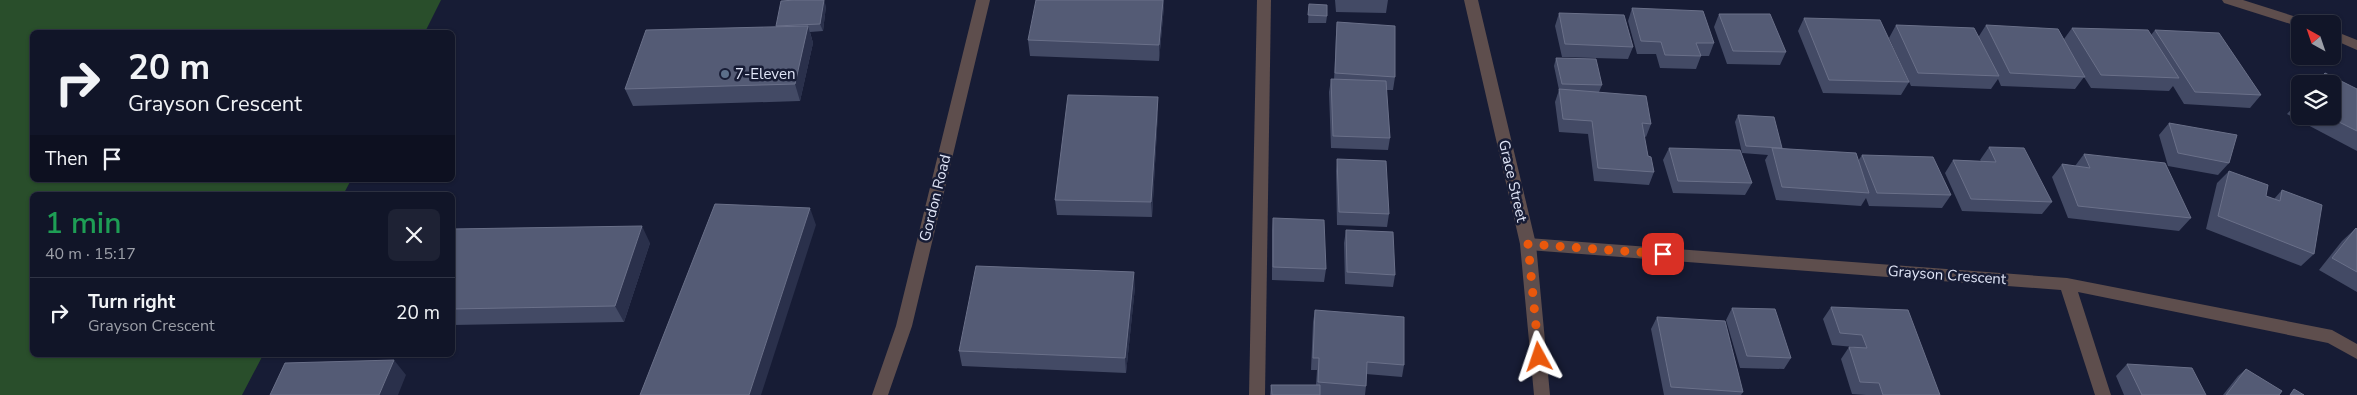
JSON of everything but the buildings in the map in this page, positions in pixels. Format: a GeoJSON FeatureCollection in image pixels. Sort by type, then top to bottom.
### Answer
{"type":"FeatureCollection","features":[{"type":"Feature","properties":{"kind":"street","name":"Gordon Road"},"geometry":{"type":"LineString","coordinates":[[880,395],[904,326],[984,0]]}},
{"type":"Feature","properties":{"kind":"street"},"geometry":{"type":"LineString","coordinates":[[1256,395],[1264,0]]}},
{"type":"Feature","properties":{"kind":"street","name":"Grace Street"},"geometry":{"type":"LineString","coordinates":[[1471,0],[1528,244],[1542,395]]}},
{"type":"Feature","properties":{"kind":"street"},"geometry":{"type":"LineString","coordinates":[[2229,0],[2291,20]]}},
{"type":"Feature","properties":{"kind":"street"},"geometry":{"type":"LineString","coordinates":[[2341,38],[2357,45]]}},
{"type":"Feature","properties":{"kind":"street","name":"Grayson Crescent"},"geometry":{"type":"LineString","coordinates":[[1528,244],[2067,284],[2332,337],[2357,352]]}},
{"type":"Feature","properties":{"kind":"street"},"geometry":{"type":"LineString","coordinates":[[2067,284],[2103,395]]}},
{"type":"Feature","properties":{"kind":"green space"},"geometry":{"type":"Polygon","coordinates":[[[0,0],[441,0],[426,30],[30,30],[30,182],[350,182],[345,192],[30,192],[30,357],[262,357],[242,395],[0,395],[0,0]]]}},
{"type":"Feature","properties":{"kind":"place","name":"7-Eleven"},"geometry":{"type":"Point","coordinates":[725,74]}},
{"type":"Feature","properties":{"kind":"route"},"geometry":{"type":"LineString","coordinates":[[1539,357],[1528,244],[1663,254]]}}]}
